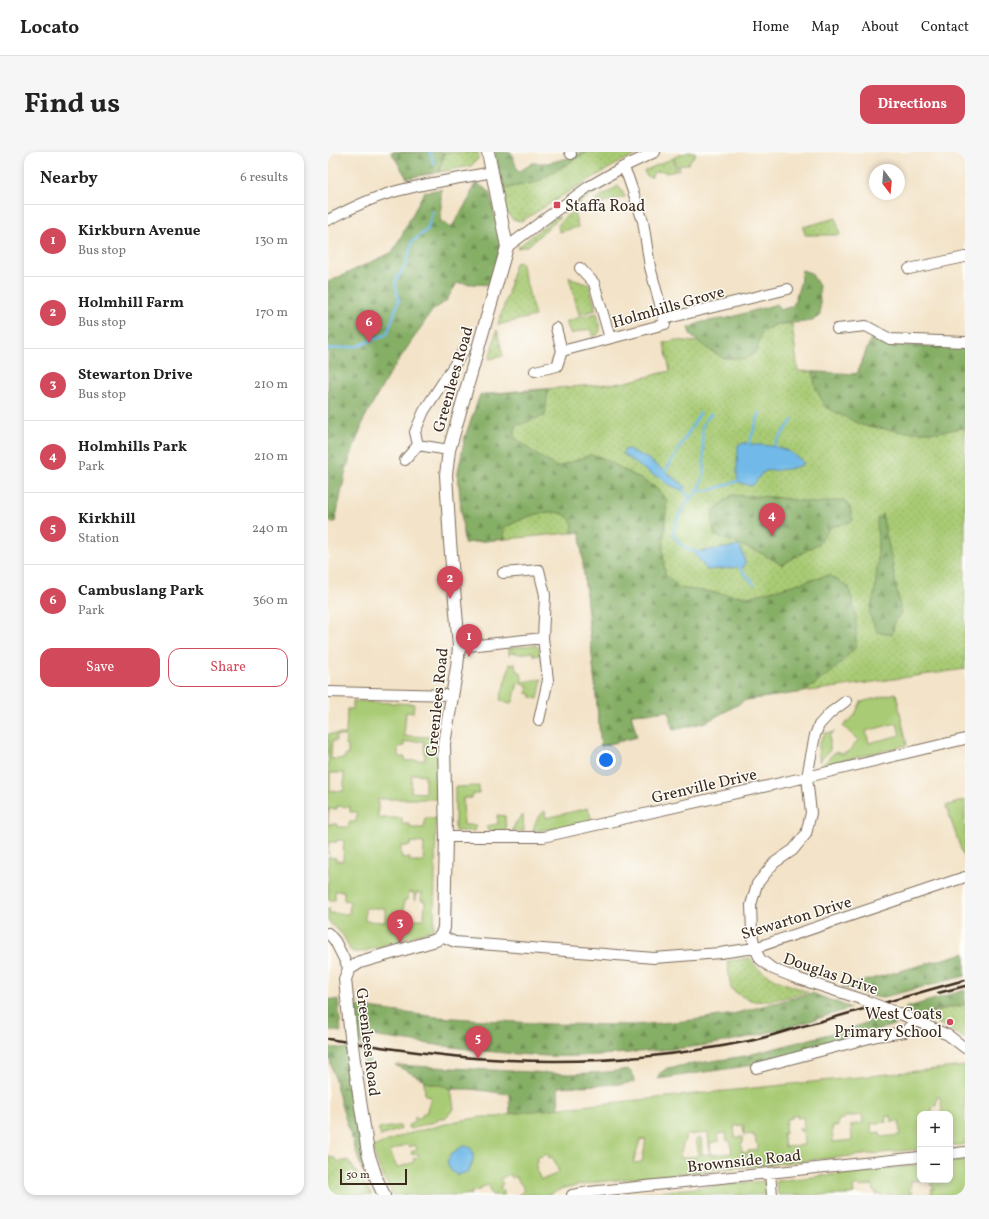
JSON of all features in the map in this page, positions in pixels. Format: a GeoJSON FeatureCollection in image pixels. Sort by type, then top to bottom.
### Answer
{"type":"FeatureCollection","features":[{"type":"Feature","properties":{"kind":"main road","name":"Greenlees Road"},"geometry":{"type":"LineString","coordinates":[[384,1195],[372,1167],[368,1153],[354,1061],[345,979],[349,969],[360,962],[436,940],[441,936],[444,928],[446,836],[444,744],[453,695],[459,647],[446,475],[449,450],[507,247],[488,152]]}},
{"type":"Feature","properties":{"kind":"street"},"geometry":{"type":"LineString","coordinates":[[507,247],[588,187],[623,167],[654,152]]}},
{"type":"Feature","properties":{"kind":"street"},"geometry":{"type":"LineString","coordinates":[[623,167],[628,177],[643,221],[650,267],[664,319]]}},
{"type":"Feature","properties":{"kind":"street"},"geometry":{"type":"LineString","coordinates":[[328,220],[388,193],[492,172]]}},
{"type":"Feature","properties":{"kind":"street"},"geometry":{"type":"LineString","coordinates":[[909,269],[965,257]]}},
{"type":"Feature","properties":{"kind":"street","name":"Holmhills Grove"},"geometry":{"type":"LineString","coordinates":[[580,268],[594,283],[610,338],[665,324],[664,319],[788,289]]}},
{"type":"Feature","properties":{"kind":"street"},"geometry":{"type":"LineString","coordinates":[[837,329],[866,326],[890,339],[965,342]]}},
{"type":"Feature","properties":{"kind":"street"},"geometry":{"type":"LineString","coordinates":[[535,372],[557,366],[562,351],[556,328]]}},
{"type":"Feature","properties":{"kind":"street"},"geometry":{"type":"LineString","coordinates":[[562,351],[610,338]]}},
{"type":"Feature","properties":{"kind":"street"},"geometry":{"type":"LineString","coordinates":[[418,445],[415,432],[424,411],[466,347]]}},
{"type":"Feature","properties":{"kind":"street"},"geometry":{"type":"LineString","coordinates":[[418,445],[449,450]]}},
{"type":"Feature","properties":{"kind":"street"},"geometry":{"type":"LineString","coordinates":[[405,460],[418,445]]}},
{"type":"Feature","properties":{"kind":"street"},"geometry":{"type":"LineString","coordinates":[[503,573],[539,570],[545,596],[543,638],[548,680],[539,720]]}},
{"type":"Feature","properties":{"kind":"street"},"geometry":{"type":"LineString","coordinates":[[459,647],[543,638]]}},
{"type":"Feature","properties":{"kind":"street"},"geometry":{"type":"LineString","coordinates":[[328,692],[453,695]]}},
{"type":"Feature","properties":{"kind":"street","name":"Douglas Drive"},"geometry":{"type":"LineString","coordinates":[[846,701],[830,713],[819,725],[815,735],[807,777],[812,813],[806,834],[793,850],[774,863],[756,884],[751,905],[752,933],[755,948],[760,959],[773,969],[898,1013],[948,1035],[965,1048]]}},
{"type":"Feature","properties":{"kind":"street","name":"Grenville Drive"},"geometry":{"type":"LineString","coordinates":[[446,836],[543,837],[807,777],[965,739]]}},
{"type":"Feature","properties":{"kind":"street","name":"Stewarton Drive"},"geometry":{"type":"LineString","coordinates":[[441,936],[455,942],[654,958],[720,953],[755,948],[965,877]]}},
{"type":"Feature","properties":{"kind":"street"},"geometry":{"type":"LineString","coordinates":[[328,933],[335,941],[349,969]]}},
{"type":"Feature","properties":{"kind":"street"},"geometry":{"type":"LineString","coordinates":[[756,1068],[877,1036],[905,1032],[915,1020]]}},
{"type":"Feature","properties":{"kind":"street"},"geometry":{"type":"LineString","coordinates":[[953,1154],[965,1152]]}},
{"type":"Feature","properties":{"kind":"street","name":"Brownside Road"},"geometry":{"type":"LineString","coordinates":[[572,1195],[917,1157]]}},
{"type":"Feature","properties":{"kind":"street"},"geometry":{"type":"LineString","coordinates":[[770,1173],[772,1195]]}},
{"type":"Feature","properties":{"kind":"green space"},"geometry":{"type":"Polygon","coordinates":[[[391,152],[478,152],[479,158],[471,166],[407,178],[391,152]]]}},
{"type":"Feature","properties":{"kind":"green space"},"geometry":{"type":"Polygon","coordinates":[[[391,152],[445,152],[439,172],[407,178],[391,152]]]}},
{"type":"Feature","properties":{"kind":"green space"},"geometry":{"type":"Polygon","coordinates":[[[495,152],[511,152],[518,172],[533,163],[547,163],[569,158],[580,152],[587,152],[537,182],[502,189],[495,152]]]}},
{"type":"Feature","properties":{"kind":"green space"},"geometry":{"type":"Polygon","coordinates":[[[587,152],[644,152],[620,162],[522,221],[513,220],[506,212],[502,189],[537,182],[587,152]]]}},
{"type":"Feature","properties":{"kind":"green space"},"geometry":{"type":"Polygon","coordinates":[[[689,152],[695,152],[695,156],[688,164],[679,166],[680,169],[678,170],[674,157],[689,152]]]}},
{"type":"Feature","properties":{"kind":"green space"},"geometry":{"type":"Polygon","coordinates":[[[673,158],[676,171],[653,173],[652,177],[646,175],[644,171],[673,158]]]}},
{"type":"Feature","properties":{"kind":"green space"},"geometry":{"type":"Polygon","coordinates":[[[475,182],[490,192],[501,246],[490,285],[457,283],[446,301],[432,311],[388,376],[364,419],[346,470],[335,522],[328,522],[328,282],[393,252],[424,192],[441,189],[441,221],[451,228],[469,199],[475,182]]]}},
{"type":"Feature","properties":{"kind":"green space"},"geometry":{"type":"Polygon","coordinates":[[[606,182],[614,182],[602,188],[564,213],[562,212],[591,190],[606,182]]]}},
{"type":"Feature","properties":{"kind":"green space"},"geometry":{"type":"Polygon","coordinates":[[[618,186],[625,197],[599,204],[595,200],[618,186]]]}},
{"type":"Feature","properties":{"kind":"green space"},"geometry":{"type":"Polygon","coordinates":[[[574,212],[578,227],[559,232],[558,225],[565,217],[574,212]]]}},
{"type":"Feature","properties":{"kind":"green space"},"geometry":{"type":"Polygon","coordinates":[[[556,217],[560,217],[528,246],[517,248],[556,217]]]}},
{"type":"Feature","properties":{"kind":"green space"},"geometry":{"type":"Polygon","coordinates":[[[836,218],[840,235],[805,235],[803,227],[836,218]]]}},
{"type":"Feature","properties":{"kind":"green space"},"geometry":{"type":"Polygon","coordinates":[[[521,262],[535,316],[498,325],[515,263],[521,262]]]}},
{"type":"Feature","properties":{"kind":"green space"},"geometry":{"type":"Polygon","coordinates":[[[802,270],[811,273],[819,286],[820,316],[809,321],[799,323],[774,325],[761,333],[757,351],[745,359],[724,358],[706,348],[691,336],[688,328],[702,322],[728,318],[777,304],[780,310],[793,306],[800,284],[802,270]]]}},
{"type":"Feature","properties":{"kind":"green space"},"geometry":{"type":"Polygon","coordinates":[[[569,277],[589,285],[596,310],[579,315],[569,277]]]}},
{"type":"Feature","properties":{"kind":"green space"},"geometry":{"type":"Polygon","coordinates":[[[597,313],[600,331],[597,335],[592,336],[590,329],[570,334],[566,321],[597,313]]]}},
{"type":"Feature","properties":{"kind":"green space"},"geometry":{"type":"Polygon","coordinates":[[[777,324],[792,324],[798,371],[857,374],[872,336],[898,345],[965,348],[965,669],[746,700],[706,722],[673,730],[669,711],[631,714],[637,737],[601,746],[580,532],[464,543],[458,473],[465,437],[480,395],[622,383],[670,371],[664,343],[675,340],[696,342],[768,329],[777,324]]]}},
{"type":"Feature","properties":{"kind":"green space"},"geometry":{"type":"Polygon","coordinates":[[[497,330],[503,356],[489,359],[497,330]]]}},
{"type":"Feature","properties":{"kind":"green space"},"geometry":{"type":"Polygon","coordinates":[[[872,336],[898,345],[965,348],[965,428],[938,432],[904,432],[861,425],[825,407],[815,386],[813,372],[857,374],[872,336]]]}},
{"type":"Feature","properties":{"kind":"green space"},"geometry":{"type":"Polygon","coordinates":[[[548,389],[545,416],[516,426],[514,437],[537,455],[557,467],[590,455],[601,457],[655,487],[667,500],[663,551],[665,574],[680,588],[748,597],[829,575],[849,587],[856,617],[856,647],[833,671],[804,692],[746,700],[706,722],[673,730],[669,711],[631,714],[637,737],[601,746],[580,532],[572,533],[573,524],[567,516],[552,512],[535,515],[503,528],[505,539],[464,543],[458,473],[465,437],[480,395],[548,389]]]}},
{"type":"Feature","properties":{"kind":"green space"},"geometry":{"type":"Polygon","coordinates":[[[731,495],[774,497],[815,503],[844,500],[850,507],[853,521],[831,527],[819,543],[782,565],[763,554],[714,535],[712,512],[731,495]]]}},
{"type":"Feature","properties":{"kind":"green space"},"geometry":{"type":"Polygon","coordinates":[[[882,514],[901,614],[895,620],[892,635],[877,632],[869,614],[875,591],[878,556],[877,519],[882,514]]]}},
{"type":"Feature","properties":{"kind":"green space"},"geometry":{"type":"Polygon","coordinates":[[[536,645],[539,648],[540,655],[534,656],[533,652],[519,654],[512,652],[509,655],[509,648],[536,645]]]}},
{"type":"Feature","properties":{"kind":"green space"},"geometry":{"type":"Polygon","coordinates":[[[515,663],[516,670],[521,673],[523,682],[542,679],[538,699],[531,697],[531,694],[526,693],[528,686],[518,683],[513,702],[510,703],[500,700],[510,664],[515,663]]]}},
{"type":"Feature","properties":{"kind":"green space"},"geometry":{"type":"Polygon","coordinates":[[[896,693],[907,745],[821,766],[836,752],[843,754],[849,751],[858,740],[843,726],[856,714],[861,702],[896,693]],[[897,723],[866,731],[869,743],[900,735],[897,723]]]}},
{"type":"Feature","properties":{"kind":"green space"},"geometry":{"type":"Polygon","coordinates":[[[353,701],[414,704],[413,713],[406,712],[404,736],[437,737],[437,799],[378,799],[378,818],[402,818],[402,824],[410,824],[410,828],[424,828],[425,818],[436,818],[434,928],[433,930],[362,952],[354,952],[350,950],[343,935],[328,921],[328,908],[329,913],[349,914],[350,901],[344,900],[344,891],[335,891],[335,900],[328,900],[328,857],[336,858],[336,861],[343,861],[344,840],[329,842],[328,855],[328,824],[328,734],[346,734],[347,709],[353,709],[353,701]],[[336,736],[336,741],[332,741],[331,759],[344,759],[345,755],[348,755],[348,745],[345,745],[346,736],[336,736]],[[424,741],[404,742],[404,746],[398,747],[398,757],[405,757],[405,761],[425,760],[424,741]],[[330,773],[330,791],[344,791],[344,773],[330,773]],[[412,774],[411,792],[425,793],[425,775],[412,774]],[[337,806],[337,809],[329,809],[328,824],[337,824],[337,827],[349,827],[349,822],[356,822],[357,812],[350,812],[350,807],[337,806]],[[411,842],[410,846],[401,846],[401,857],[410,858],[410,862],[423,862],[424,843],[411,842]],[[409,892],[408,900],[404,900],[404,919],[424,919],[425,901],[421,900],[422,893],[416,893],[416,900],[414,900],[414,893],[409,892]],[[365,908],[365,921],[385,922],[385,908],[365,908]]]}},
{"type":"Feature","properties":{"kind":"green space"},"geometry":{"type":"Polygon","coordinates":[[[835,731],[830,736],[830,750],[819,762],[819,743],[825,733],[835,731]]]}},
{"type":"Feature","properties":{"kind":"green space"},"geometry":{"type":"Polygon","coordinates":[[[479,786],[479,794],[473,794],[472,798],[463,798],[464,825],[476,825],[476,828],[474,831],[455,831],[455,787],[479,786]]]}},
{"type":"Feature","properties":{"kind":"green space"},"geometry":{"type":"Polygon","coordinates":[[[965,800],[965,861],[946,806],[965,800]]]}},
{"type":"Feature","properties":{"kind":"green space"},"geometry":{"type":"Polygon","coordinates":[[[588,808],[592,820],[553,829],[533,831],[540,815],[545,811],[546,818],[588,808]]]}},
{"type":"Feature","properties":{"kind":"green space"},"geometry":{"type":"Polygon","coordinates":[[[497,815],[505,816],[506,832],[488,831],[486,826],[498,824],[497,815]]]}},
{"type":"Feature","properties":{"kind":"green space"},"geometry":{"type":"Polygon","coordinates":[[[523,815],[524,831],[512,831],[516,822],[523,815]]]}},
{"type":"Feature","properties":{"kind":"green space"},"geometry":{"type":"Polygon","coordinates":[[[965,953],[965,976],[880,998],[842,987],[965,953]]]}},
{"type":"Feature","properties":{"kind":"green space"},"geometry":{"type":"Polygon","coordinates":[[[750,958],[761,971],[776,980],[808,992],[779,999],[762,1001],[750,1000],[742,997],[731,989],[727,961],[750,958]]]}},
{"type":"Feature","properties":{"kind":"green space"},"geometry":{"type":"Polygon","coordinates":[[[965,990],[965,1004],[961,1006],[936,1010],[924,1015],[917,1015],[905,1008],[965,990]]]}},
{"type":"Feature","properties":{"kind":"green space"},"geometry":{"type":"Polygon","coordinates":[[[812,993],[851,1008],[789,1027],[726,1042],[683,1048],[598,1055],[524,1055],[371,1036],[368,1051],[370,1065],[367,1079],[354,1006],[437,1017],[549,1024],[635,1025],[686,1021],[733,1014],[812,993]]]}},
{"type":"Feature","properties":{"kind":"green space"},"geometry":{"type":"Polygon","coordinates":[[[328,999],[338,1000],[341,1032],[328,1030],[328,999]]]}},
{"type":"Feature","properties":{"kind":"green space","name":"West Coats Primary School"},"geometry":{"type":"Polygon","coordinates":[[[965,1003],[965,1039],[948,1028],[921,1016],[965,1003]]]}},
{"type":"Feature","properties":{"kind":"green space"},"geometry":{"type":"Polygon","coordinates":[[[876,1019],[897,1024],[823,1047],[746,1066],[658,1079],[659,1074],[667,1068],[745,1056],[852,1028],[876,1019]]]}},
{"type":"Feature","properties":{"kind":"green space"},"geometry":{"type":"Polygon","coordinates":[[[328,1047],[349,1049],[367,1169],[362,1170],[342,1108],[330,1060],[328,1059],[328,1047]]]}},
{"type":"Feature","properties":{"kind":"green space"},"geometry":{"type":"Polygon","coordinates":[[[395,1065],[569,1074],[609,1072],[628,1069],[633,1074],[634,1082],[622,1084],[558,1087],[559,1109],[510,1114],[509,1094],[470,1089],[451,1089],[424,1082],[424,1080],[395,1065]]]}},
{"type":"Feature","properties":{"kind":"green space"},"geometry":{"type":"Polygon","coordinates":[[[965,1066],[965,1144],[953,1146],[953,1111],[941,1111],[940,1097],[937,1097],[936,1106],[932,1107],[933,1111],[917,1111],[917,1149],[598,1182],[564,1188],[547,1195],[518,1195],[525,1190],[515,1176],[512,1178],[510,1174],[500,1179],[503,1184],[500,1186],[505,1195],[492,1195],[489,1185],[471,1192],[472,1195],[393,1195],[378,1166],[373,1147],[404,1135],[457,1121],[482,1117],[498,1117],[510,1114],[965,1066]],[[797,1115],[792,1116],[792,1118],[786,1119],[786,1133],[783,1133],[785,1147],[804,1145],[803,1131],[800,1131],[799,1128],[804,1128],[803,1117],[797,1118],[797,1115]],[[862,1115],[844,1117],[844,1119],[838,1120],[838,1126],[832,1127],[833,1142],[852,1140],[851,1125],[863,1123],[862,1115]],[[891,1116],[885,1117],[886,1122],[871,1124],[872,1133],[880,1132],[881,1137],[900,1135],[899,1121],[892,1122],[891,1116]],[[743,1125],[734,1126],[735,1137],[743,1137],[743,1143],[741,1143],[742,1152],[747,1153],[748,1151],[757,1150],[756,1148],[758,1145],[756,1143],[755,1136],[753,1136],[753,1134],[744,1135],[743,1125]],[[708,1133],[686,1135],[679,1158],[699,1156],[696,1139],[701,1138],[702,1155],[710,1154],[708,1133]],[[726,1133],[718,1134],[719,1141],[710,1143],[711,1155],[732,1153],[730,1140],[727,1141],[726,1133]],[[646,1139],[640,1140],[633,1163],[642,1162],[646,1139]],[[408,1144],[390,1151],[397,1168],[414,1162],[413,1159],[419,1157],[418,1153],[412,1155],[411,1152],[417,1149],[415,1145],[409,1147],[408,1144]],[[548,1154],[536,1158],[538,1162],[535,1163],[536,1169],[541,1180],[559,1173],[555,1161],[552,1157],[549,1158],[548,1154]]]}},
{"type":"Feature","properties":{"kind":"green space"},"geometry":{"type":"Polygon","coordinates":[[[424,1082],[451,1089],[454,1109],[445,1118],[438,1118],[437,1121],[411,1129],[408,1127],[414,1122],[415,1117],[421,1118],[423,1113],[426,1113],[431,1097],[425,1095],[424,1082]]]}},
{"type":"Feature","properties":{"kind":"green space"},"geometry":{"type":"Polygon","coordinates":[[[400,1126],[401,1129],[381,1136],[378,1129],[400,1126]]]}},
{"type":"Feature","properties":{"kind":"green space"},"geometry":{"type":"Polygon","coordinates":[[[328,1157],[334,1158],[339,1162],[348,1160],[372,1195],[328,1195],[328,1157]]]}},
{"type":"Feature","properties":{"kind":"green space"},"geometry":{"type":"Polygon","coordinates":[[[965,1160],[965,1195],[927,1195],[932,1194],[931,1190],[934,1189],[930,1183],[953,1183],[953,1161],[965,1160]]]}},
{"type":"Feature","properties":{"kind":"green space"},"geometry":{"type":"Polygon","coordinates":[[[917,1165],[917,1180],[911,1181],[911,1188],[909,1188],[909,1192],[912,1191],[912,1195],[877,1195],[877,1192],[874,1192],[873,1185],[859,1187],[858,1185],[853,1187],[854,1194],[851,1195],[778,1195],[776,1181],[917,1165]]]}},
{"type":"Feature","properties":{"kind":"green space"},"geometry":{"type":"Polygon","coordinates":[[[764,1181],[766,1195],[626,1195],[764,1181]]]}},
{"type":"Feature","properties":{"kind":"water"},"geometry":{"type":"Polygon","coordinates":[[[744,443],[783,449],[804,463],[792,468],[763,472],[753,485],[743,484],[738,480],[737,465],[738,445],[744,443]]]}},
{"type":"Feature","properties":{"kind":"water"},"geometry":{"type":"Polygon","coordinates":[[[628,449],[645,457],[681,483],[685,487],[684,490],[666,483],[660,477],[652,474],[623,454],[624,450],[628,449]]]}},
{"type":"Feature","properties":{"kind":"water"},"geometry":{"type":"Polygon","coordinates":[[[739,546],[744,558],[745,566],[743,567],[707,570],[695,554],[697,552],[739,546]]]}},
{"type":"Feature","properties":{"kind":"water"},"geometry":{"type":"Polygon","coordinates":[[[463,1146],[470,1147],[473,1153],[473,1160],[468,1172],[457,1175],[451,1171],[447,1162],[451,1154],[463,1146]]]}},
{"type":"Feature","properties":{"kind":"waterway"},"geometry":{"type":"LineString","coordinates":[[430,152],[434,164]]}},
{"type":"Feature","properties":{"kind":"waterway"},"geometry":{"type":"LineString","coordinates":[[328,349],[358,346],[387,334],[399,300],[395,282],[406,264],[412,242],[428,229],[432,211]]}},
{"type":"Feature","properties":{"kind":"waterway"},"geometry":{"type":"LineString","coordinates":[[748,444],[760,412]]}},
{"type":"Feature","properties":{"kind":"waterway"},"geometry":{"type":"LineString","coordinates":[[665,472],[700,413]]}},
{"type":"Feature","properties":{"kind":"waterway"},"geometry":{"type":"LineString","coordinates":[[698,491],[703,478],[704,461],[702,427],[706,419],[711,414]]}},
{"type":"Feature","properties":{"kind":"waterway"},"geometry":{"type":"LineString","coordinates":[[775,446],[775,443],[793,420]]}},
{"type":"Feature","properties":{"kind":"waterway"},"geometry":{"type":"LineString","coordinates":[[697,552],[689,550],[683,546],[673,534],[676,521],[681,511],[698,491],[711,490],[738,481]]}},
{"type":"Feature","properties":{"kind":"waterway"},"geometry":{"type":"LineString","coordinates":[[684,490],[690,499]]}},
{"type":"Feature","properties":{"kind":"waterway"},"geometry":{"type":"LineString","coordinates":[[739,567],[754,584]]}},
{"type":"Feature","properties":{"kind":"railway"},"geometry":{"type":"LineString","coordinates":[[328,1039],[418,1052],[486,1059],[569,1061],[629,1058],[719,1047],[755,1040],[965,980]]}},
{"type":"Feature","properties":{"kind":"railway"},"geometry":{"type":"LineString","coordinates":[[938,993],[965,986]]}},
{"type":"Feature","properties":{"kind":"place","name":"Staffa Road"},"geometry":{"type":"Point","coordinates":[557,205]}},
{"type":"Feature","properties":{"kind":"place","name":"Cambuslang Park"},"geometry":{"type":"Point","coordinates":[369,343]}},
{"type":"Feature","properties":{"kind":"place","name":"Holmhills Park"},"geometry":{"type":"Point","coordinates":[772,536]}},
{"type":"Feature","properties":{"kind":"place","name":"Holmhill Farm"},"geometry":{"type":"Point","coordinates":[450,599]}},
{"type":"Feature","properties":{"kind":"place","name":"Kirkburn Avenue"},"geometry":{"type":"Point","coordinates":[469,657]}},
{"type":"Feature","properties":{"kind":"place","name":"Stewarton Drive"},"geometry":{"type":"Point","coordinates":[400,943]}},
{"type":"Feature","properties":{"kind":"place","name":"West Coats Primary School"},"geometry":{"type":"Point","coordinates":[950,1022]}},
{"type":"Feature","properties":{"kind":"place","name":"Kirkhill"},"geometry":{"type":"Point","coordinates":[478,1059]}}]}
